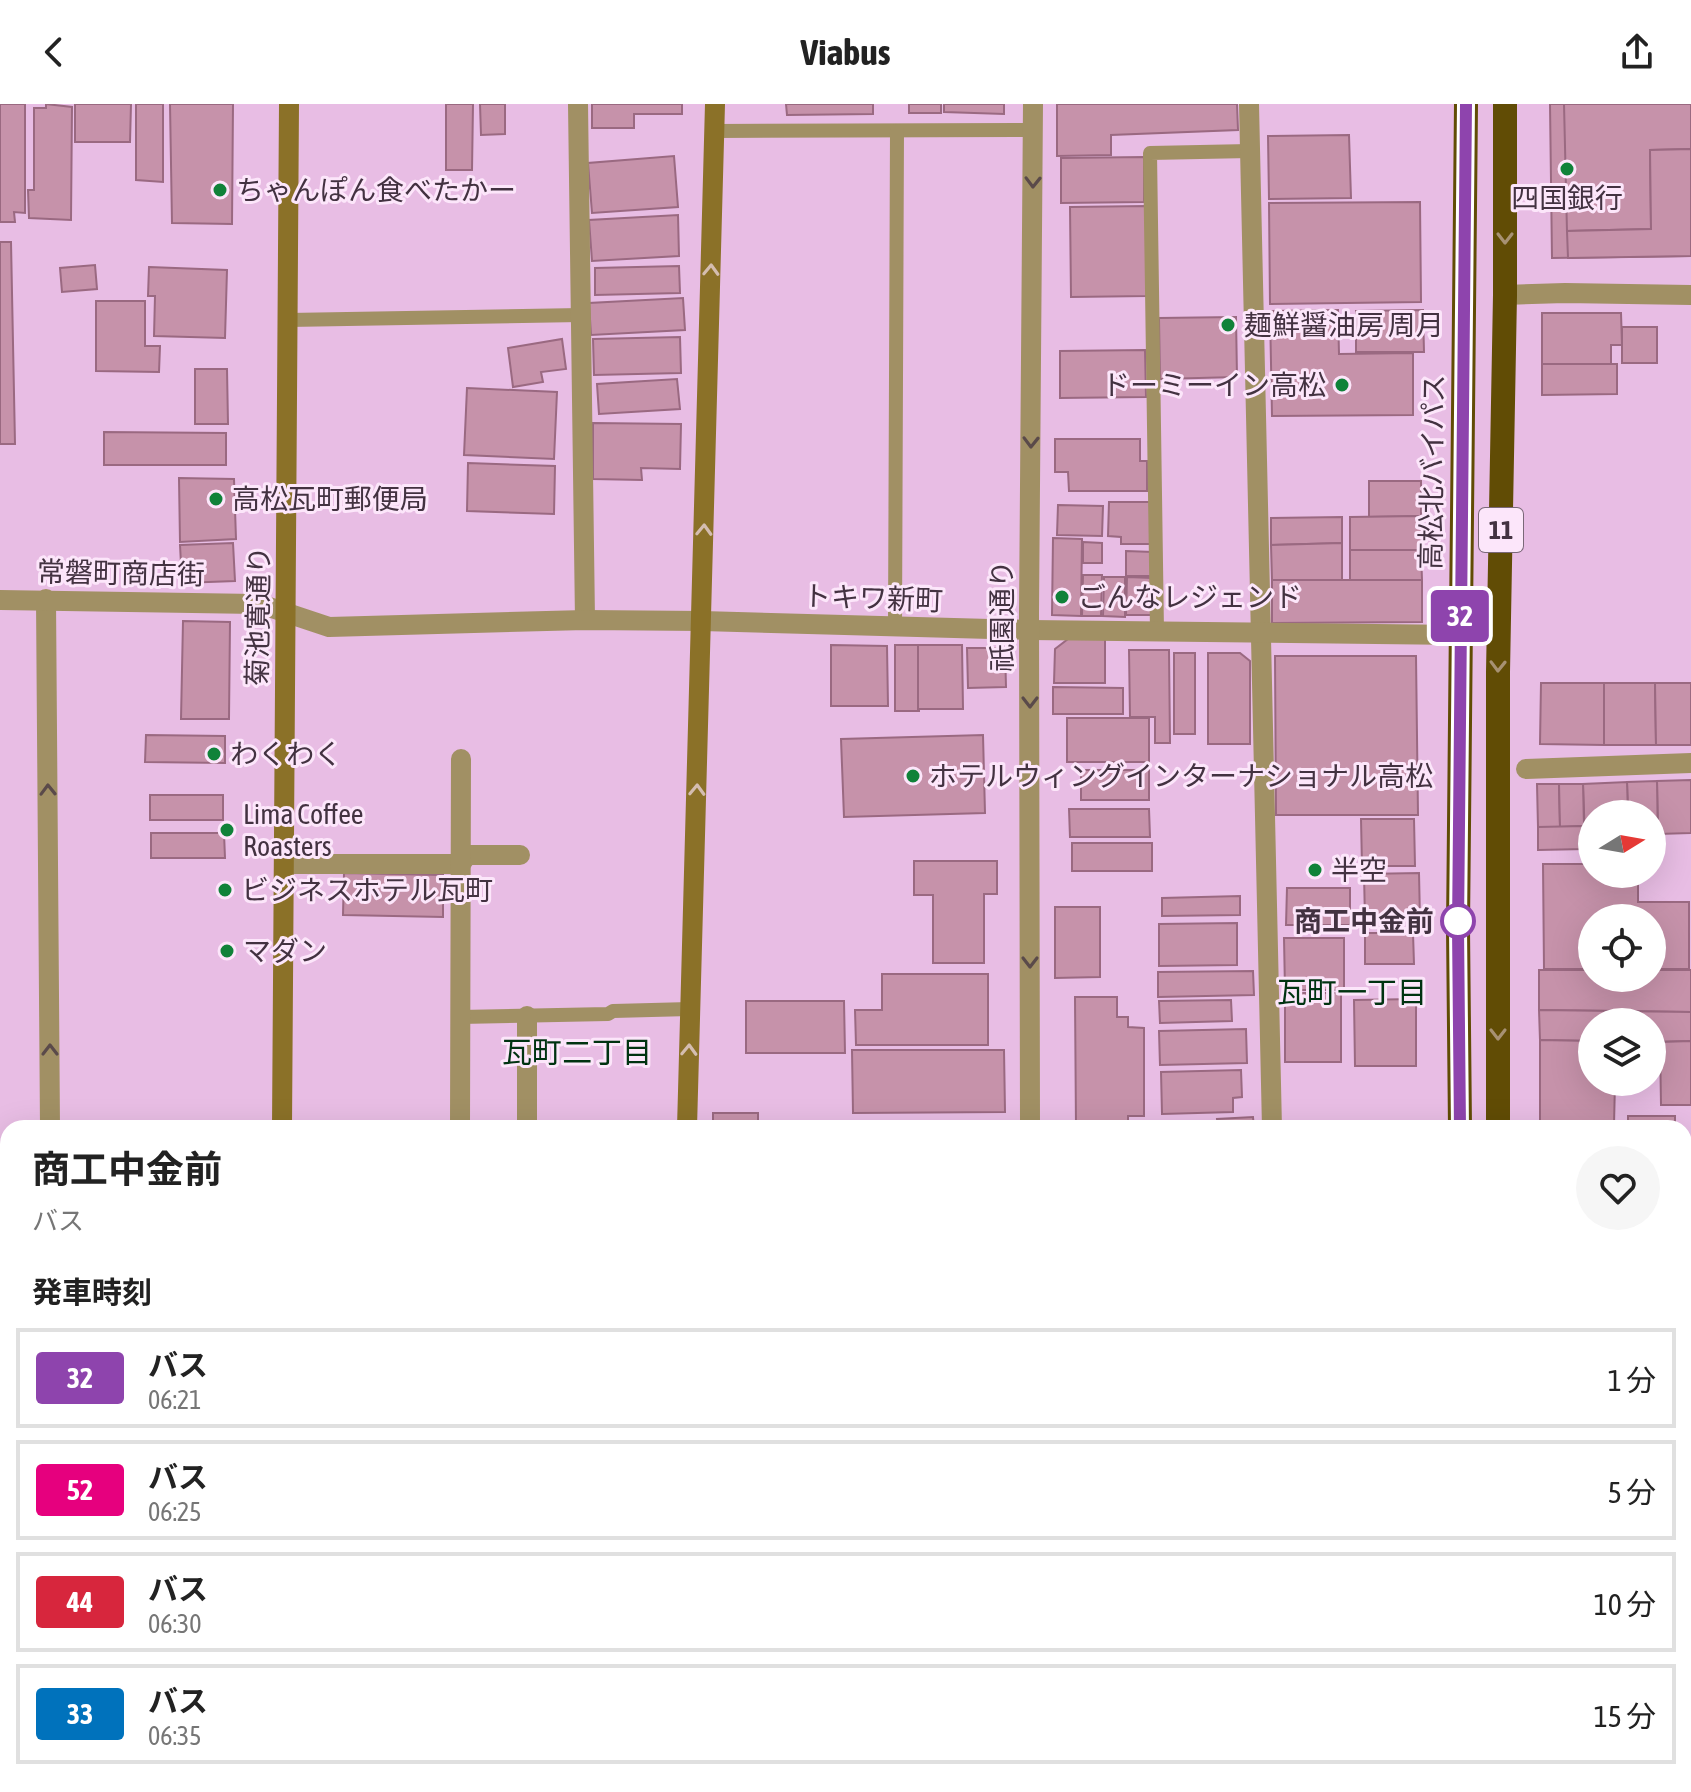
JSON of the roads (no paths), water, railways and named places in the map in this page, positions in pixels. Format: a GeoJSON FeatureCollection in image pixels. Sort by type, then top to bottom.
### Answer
{"type":"FeatureCollection","features":[{"type":"Feature","properties":{"kind":"highway","name":"高松北バイパス"},"geometry":{"type":"LineString","coordinates":[[1460,1120],[1458,928],[1466,104]]}},
{"type":"Feature","properties":{"kind":"highway","name":"11"},"geometry":{"type":"LineString","coordinates":[[1498,1120],[1498,672],[1505,104]]}},
{"type":"Feature","properties":{"kind":"street","name":"菊池寛通り"},"geometry":{"type":"LineString","coordinates":[[282,1120],[289,104]]}},
{"type":"Feature","properties":{"kind":"street"},"geometry":{"type":"LineString","coordinates":[[578,104],[585,620]]}},
{"type":"Feature","properties":{"kind":"street"},"geometry":{"type":"LineString","coordinates":[[687,1120],[715,104]]}},
{"type":"Feature","properties":{"kind":"street","name":"祇園通り"},"geometry":{"type":"LineString","coordinates":[[1030,1120],[1033,104]]}},
{"type":"Feature","properties":{"kind":"street"},"geometry":{"type":"LineString","coordinates":[[1249,104],[1272,1120]]}},
{"type":"Feature","properties":{"kind":"street"},"geometry":{"type":"LineString","coordinates":[[1505,295],[1691,295]]}},
{"type":"Feature","properties":{"kind":"street"},"geometry":{"type":"LineString","coordinates":[[46,599],[50,1120]]}},
{"type":"Feature","properties":{"kind":"street","name":"常磐町商店街"},"geometry":{"type":"LineString","coordinates":[[0,600],[260,604],[287,613]]}},
{"type":"Feature","properties":{"kind":"street","name":"トキワ新町"},"geometry":{"type":"LineString","coordinates":[[287,613],[329,627],[585,620],[1460,635]]}},
{"type":"Feature","properties":{"kind":"street"},"geometry":{"type":"LineString","coordinates":[[460,1120],[461,759]]}},
{"type":"Feature","properties":{"kind":"street"},"geometry":{"type":"LineString","coordinates":[[1526,769],[1691,763]]}},
{"type":"Feature","properties":{"kind":"street"},"geometry":{"type":"LineString","coordinates":[[461,864],[467,855],[520,855]]}},
{"type":"Feature","properties":{"kind":"street"},"geometry":{"type":"LineString","coordinates":[[284,864],[461,864]]}},
{"type":"Feature","properties":{"kind":"street"},"geometry":{"type":"LineString","coordinates":[[527,1016],[527,1120]]}},
{"type":"Feature","properties":{"kind":"lane"},"geometry":{"type":"LineString","coordinates":[[715,131],[1033,130]]}},
{"type":"Feature","properties":{"kind":"lane"},"geometry":{"type":"LineString","coordinates":[[895,626],[897,131]]}},
{"type":"Feature","properties":{"kind":"lane"},"geometry":{"type":"LineString","coordinates":[[1157,631],[1150,153],[1250,151]]}},
{"type":"Feature","properties":{"kind":"lane"},"geometry":{"type":"LineString","coordinates":[[288,320],[581,315]]}},
{"type":"Feature","properties":{"kind":"lane"},"geometry":{"type":"LineString","coordinates":[[460,1017],[690,1009]]}},
{"type":"Feature","properties":{"kind":"place","name":"四国銀行"},"geometry":{"type":"Point","coordinates":[1567,169]}},
{"type":"Feature","properties":{"kind":"place","name":"ちゃんぽん食べたかー"},"geometry":{"type":"Point","coordinates":[220,190]}},
{"type":"Feature","properties":{"kind":"place","name":"麺鮮醤油房 周月"},"geometry":{"type":"Point","coordinates":[1228,325]}},
{"type":"Feature","properties":{"kind":"place","name":"ドーミーイン高松"},"geometry":{"type":"Point","coordinates":[1342,385]}},
{"type":"Feature","properties":{"kind":"place","name":"高松瓦町郵便局"},"geometry":{"type":"Point","coordinates":[216,499]}},
{"type":"Feature","properties":{"kind":"place","name":"ごんなレジェンド"},"geometry":{"type":"Point","coordinates":[1062,597]}},
{"type":"Feature","properties":{"kind":"place","name":"わくわく"},"geometry":{"type":"Point","coordinates":[214,754]}},
{"type":"Feature","properties":{"kind":"place","name":"ホテルウィングインターナショナル高松"},"geometry":{"type":"Point","coordinates":[913,776]}},
{"type":"Feature","properties":{"kind":"place","name":"Lima Coffee Roasters"},"geometry":{"type":"Point","coordinates":[227,830]}},
{"type":"Feature","properties":{"kind":"place","name":"半空"},"geometry":{"type":"Point","coordinates":[1315,870]}},
{"type":"Feature","properties":{"kind":"place","name":"ビジネスホテル瓦町"},"geometry":{"type":"Point","coordinates":[225,890]}},
{"type":"Feature","properties":{"kind":"place","name":"商工中金前"},"geometry":{"type":"Point","coordinates":[1458,921]}},
{"type":"Feature","properties":{"kind":"place","name":"マダン"},"geometry":{"type":"Point","coordinates":[227,951]}},
{"type":"Feature","properties":{"kind":"district","name":"瓦町一丁目"},"geometry":{"type":"Point","coordinates":[1352,992]}},
{"type":"Feature","properties":{"kind":"district","name":"瓦町二丁目"},"geometry":{"type":"Point","coordinates":[577,1052]}}]}
